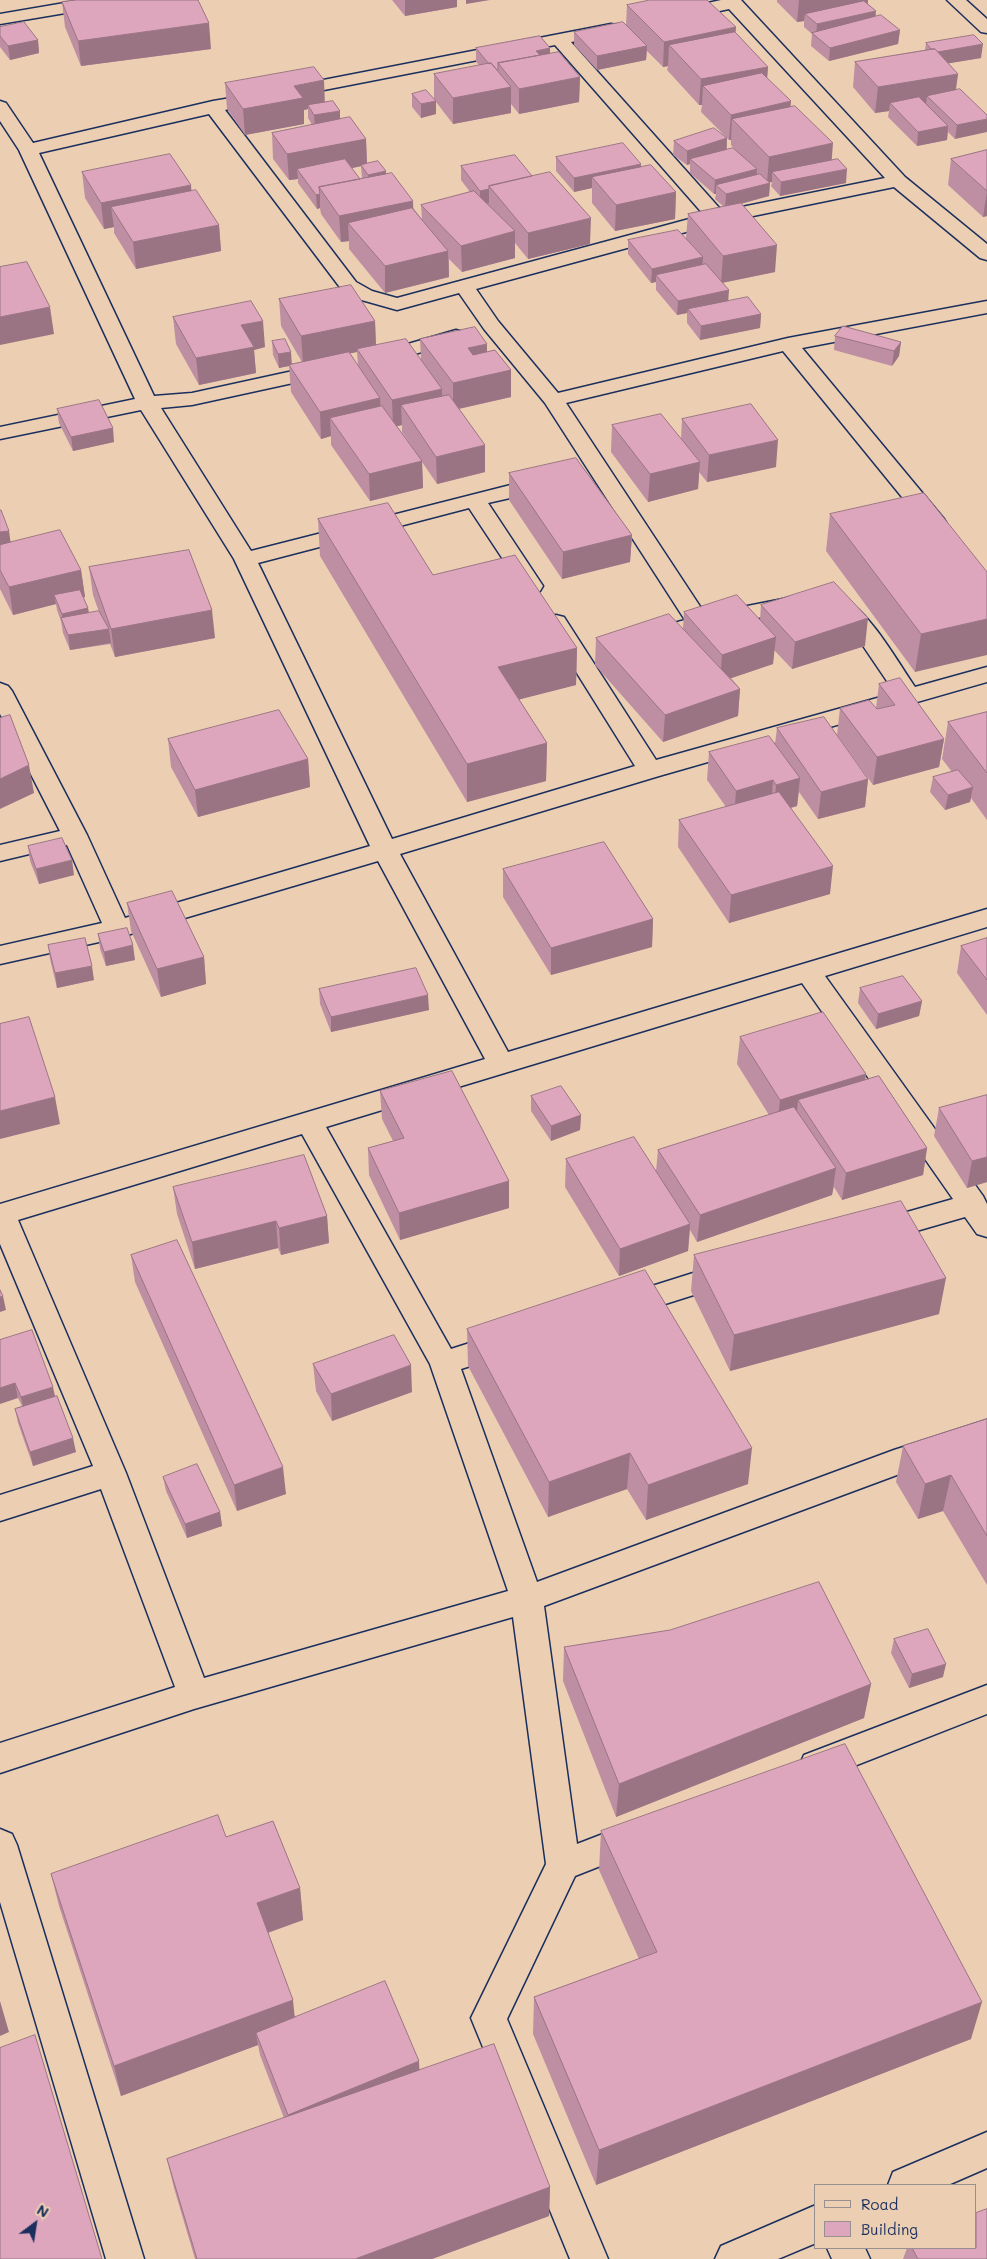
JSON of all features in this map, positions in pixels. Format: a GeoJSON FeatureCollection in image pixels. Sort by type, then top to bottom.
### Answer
{"type":"FeatureCollection","features":[{"type":"Feature","properties":{"kind":"street"},"geometry":{"type":"LineString","coordinates":[[0,19],[113,0]]}},
{"type":"Feature","properties":{"kind":"street"},"geometry":{"type":"LineString","coordinates":[[956,0],[987,28]]}},
{"type":"Feature","properties":{"kind":"street"},"geometry":{"type":"LineString","coordinates":[[657,20],[732,2],[898,181],[987,254]]}},
{"type":"Feature","properties":{"kind":"street"},"geometry":{"type":"LineString","coordinates":[[271,95],[628,26]]}},
{"type":"Feature","properties":{"kind":"street"},"geometry":{"type":"LineString","coordinates":[[560,40],[717,218]]}},
{"type":"Feature","properties":{"kind":"street"},"geometry":{"type":"LineString","coordinates":[[21,148],[252,99]]}},
{"type":"Feature","properties":{"kind":"street"},"geometry":{"type":"LineString","coordinates":[[213,106],[348,286],[365,295],[397,304],[717,218],[898,181]]}},
{"type":"Feature","properties":{"kind":"street"},"geometry":{"type":"LineString","coordinates":[[0,107],[147,403],[246,559],[386,852],[502,1065]]}},
{"type":"Feature","properties":{"kind":"street"},"geometry":{"type":"LineString","coordinates":[[464,286],[491,326],[553,400],[580,475],[699,623]]}},
{"type":"Feature","properties":{"kind":"street"},"geometry":{"type":"LineString","coordinates":[[553,400],[788,344],[987,307]]}},
{"type":"Feature","properties":{"kind":"street"},"geometry":{"type":"LineString","coordinates":[[0,433],[147,403],[192,399],[353,364],[491,326]]}},
{"type":"Feature","properties":{"kind":"street"},"geometry":{"type":"LineString","coordinates":[[788,344],[950,541]]}},
{"type":"Feature","properties":{"kind":"street"},"geometry":{"type":"LineString","coordinates":[[246,559],[580,475]]}},
{"type":"Feature","properties":{"kind":"street"},"geometry":{"type":"LineString","coordinates":[[475,500],[586,652],[650,770]]}},
{"type":"Feature","properties":{"kind":"street"},"geometry":{"type":"LineString","coordinates":[[662,633],[699,623],[794,603],[824,602],[843,608],[861,626],[908,696]]}},
{"type":"Feature","properties":{"kind":"street"},"geometry":{"type":"LineString","coordinates":[[0,955],[117,930],[386,852],[650,770],[987,674]]}},
{"type":"Feature","properties":{"kind":"street"},"geometry":{"type":"LineString","coordinates":[[0,691],[75,836],[117,930]]}},
{"type":"Feature","properties":{"kind":"street"},"geometry":{"type":"LineString","coordinates":[[0,853],[75,836]]}},
{"type":"Feature","properties":{"kind":"street"},"geometry":{"type":"LineString","coordinates":[[194,1695],[111,1473],[1,1215],[987,918]]}},
{"type":"Feature","properties":{"kind":"street"},"geometry":{"type":"LineString","coordinates":[[809,973],[980,1215],[849,1238]]}},
{"type":"Feature","properties":{"kind":"street"},"geometry":{"type":"LineString","coordinates":[[310,1123],[444,1363],[527,1599],[563,1865],[489,2018],[589,2259]]}},
{"type":"Feature","properties":{"kind":"street"},"geometry":{"type":"LineString","coordinates":[[595,1316],[756,1265]]}},
{"type":"Feature","properties":{"kind":"street"},"geometry":{"type":"LineString","coordinates":[[444,1363],[529,1336]]}},
{"type":"Feature","properties":{"kind":"street"},"geometry":{"type":"LineString","coordinates":[[0,1758],[194,1695],[527,1599],[905,1458],[987,1432]]}},
{"type":"Feature","properties":{"kind":"street"},"geometry":{"type":"LineString","coordinates":[[0,1508],[111,1473]]}},
{"type":"Feature","properties":{"kind":"street"},"geometry":{"type":"LineString","coordinates":[[784,1778],[987,1699]]}},
{"type":"Feature","properties":{"kind":"street"},"geometry":{"type":"LineString","coordinates":[[563,1865],[664,1826]]}},
{"type":"Feature","properties":{"kind":"street"},"geometry":{"type":"LineString","coordinates":[[0,1844],[47,2050],[125,2259]]}},
{"type":"Feature","properties":{"kind":"street"},"geometry":{"type":"LineString","coordinates":[[908,2184],[987,2150]]}},
{"type":"Feature","properties":{"kind":"street"},"geometry":{"type":"LineString","coordinates":[[734,2259],[814,2225]]}},
{"type":"Feature","properties":{"kind":"building"},"geometry":{"type":"Polygon","coordinates":[[[76,0],[198,0],[209,23],[78,41],[62,2],[76,0]]]}},
{"type":"Feature","properties":{"kind":"building"},"geometry":{"type":"Polygon","coordinates":[[[650,0],[707,0],[736,27],[664,42],[627,5],[650,0]]]}},
{"type":"Feature","properties":{"kind":"building"},"geometry":{"type":"Polygon","coordinates":[[[864,1],[876,11],[817,24],[805,14],[864,1]]]}},
{"type":"Feature","properties":{"kind":"building"},"geometry":{"type":"Polygon","coordinates":[[[881,15],[900,30],[830,48],[812,33],[881,15]]]}},
{"type":"Feature","properties":{"kind":"building"},"geometry":{"type":"Polygon","coordinates":[[[24,22],[38,40],[8,46],[0,36],[0,27],[24,22]]]}},
{"type":"Feature","properties":{"kind":"building"},"geometry":{"type":"Polygon","coordinates":[[[623,22],[647,46],[597,56],[574,32],[623,22]]]}},
{"type":"Feature","properties":{"kind":"building"},"geometry":{"type":"Polygon","coordinates":[[[735,32],[768,67],[701,79],[669,45],[735,32]]]}},
{"type":"Feature","properties":{"kind":"building"},"geometry":{"type":"Polygon","coordinates":[[[974,35],[983,44],[938,52],[935,49],[931,49],[926,43],[974,35]]]}},
{"type":"Feature","properties":{"kind":"building"},"geometry":{"type":"Polygon","coordinates":[[[540,36],[550,48],[536,51],[540,55],[498,63],[498,70],[491,63],[489,64],[476,48],[540,36]]]}},
{"type":"Feature","properties":{"kind":"building"},"geometry":{"type":"Polygon","coordinates":[[[935,49],[958,74],[878,87],[855,62],[935,49]]]}},
{"type":"Feature","properties":{"kind":"building"},"geometry":{"type":"Polygon","coordinates":[[[559,52],[580,77],[519,89],[498,63],[559,52]]]}},
{"type":"Feature","properties":{"kind":"building"},"geometry":{"type":"Polygon","coordinates":[[[491,63],[511,87],[453,98],[434,74],[491,63]]]}},
{"type":"Feature","properties":{"kind":"building"},"geometry":{"type":"Polygon","coordinates":[[[314,67],[324,80],[294,86],[303,98],[243,109],[225,83],[314,67]]]}},
{"type":"Feature","properties":{"kind":"building"},"geometry":{"type":"Polygon","coordinates":[[[762,73],[791,101],[731,115],[703,86],[762,73]]]}},
{"type":"Feature","properties":{"kind":"building"},"geometry":{"type":"Polygon","coordinates":[[[960,89],[987,115],[987,119],[957,125],[927,96],[960,89]]]}},
{"type":"Feature","properties":{"kind":"building"},"geometry":{"type":"Polygon","coordinates":[[[426,90],[436,101],[421,104],[412,94],[426,90]]]}},
{"type":"Feature","properties":{"kind":"building"},"geometry":{"type":"Polygon","coordinates":[[[919,97],[948,126],[918,132],[890,103],[919,97]]]}},
{"type":"Feature","properties":{"kind":"building"},"geometry":{"type":"Polygon","coordinates":[[[333,101],[340,111],[314,115],[308,105],[333,101]]]}},
{"type":"Feature","properties":{"kind":"building"},"geometry":{"type":"Polygon","coordinates":[[[795,106],[833,143],[769,157],[732,119],[795,106]]]}},
{"type":"Feature","properties":{"kind":"building"},"geometry":{"type":"Polygon","coordinates":[[[350,117],[366,139],[287,154],[272,133],[350,117]]]}},
{"type":"Feature","properties":{"kind":"building"},"geometry":{"type":"Polygon","coordinates":[[[714,128],[727,138],[687,151],[674,141],[714,128]]]}},
{"type":"Feature","properties":{"kind":"building"},"geometry":{"type":"Polygon","coordinates":[[[623,143],[641,164],[574,178],[556,157],[623,143]]]}},
{"type":"Feature","properties":{"kind":"building"},"geometry":{"type":"Polygon","coordinates":[[[733,148],[757,169],[715,180],[690,159],[733,148]]]}},
{"type":"Feature","properties":{"kind":"building"},"geometry":{"type":"Polygon","coordinates":[[[987,150],[987,191],[951,159],[987,150]]]}},
{"type":"Feature","properties":{"kind":"building"},"geometry":{"type":"Polygon","coordinates":[[[170,154],[191,185],[101,203],[82,172],[170,154]]]}},
{"type":"Feature","properties":{"kind":"building"},"geometry":{"type":"Polygon","coordinates":[[[515,155],[532,176],[489,186],[489,189],[480,191],[461,166],[515,155]]]}},
{"type":"Feature","properties":{"kind":"building"},"geometry":{"type":"Polygon","coordinates":[[[345,159],[360,179],[319,187],[320,194],[316,195],[297,169],[345,159]]]}},
{"type":"Feature","properties":{"kind":"building"},"geometry":{"type":"Polygon","coordinates":[[[838,159],[847,169],[781,182],[772,172],[838,159]]]}},
{"type":"Feature","properties":{"kind":"building"},"geometry":{"type":"Polygon","coordinates":[[[378,161],[386,171],[368,175],[361,165],[378,161]]]}},
{"type":"Feature","properties":{"kind":"building"},"geometry":{"type":"Polygon","coordinates":[[[651,165],[676,192],[616,205],[592,177],[651,165]]]}},
{"type":"Feature","properties":{"kind":"building"},"geometry":{"type":"Polygon","coordinates":[[[550,172],[591,218],[528,233],[489,186],[550,172]]]}},
{"type":"Feature","properties":{"kind":"building"},"geometry":{"type":"Polygon","coordinates":[[[392,173],[413,201],[339,216],[319,187],[392,173]]]}},
{"type":"Feature","properties":{"kind":"building"},"geometry":{"type":"Polygon","coordinates":[[[760,174],[770,183],[726,194],[716,185],[760,174]]]}},
{"type":"Feature","properties":{"kind":"building"},"geometry":{"type":"Polygon","coordinates":[[[196,190],[219,225],[133,242],[111,207],[196,190]]]}},
{"type":"Feature","properties":{"kind":"building"},"geometry":{"type":"Polygon","coordinates":[[[474,191],[515,231],[461,246],[421,205],[474,191]]]}},
{"type":"Feature","properties":{"kind":"building"},"geometry":{"type":"Polygon","coordinates":[[[741,203],[777,245],[723,256],[688,214],[741,203]]]}},
{"type":"Feature","properties":{"kind":"building"},"geometry":{"type":"Polygon","coordinates":[[[412,208],[448,251],[385,266],[348,223],[412,208]]]}},
{"type":"Feature","properties":{"kind":"building"},"geometry":{"type":"Polygon","coordinates":[[[678,230],[703,257],[652,269],[628,240],[678,230]]]}},
{"type":"Feature","properties":{"kind":"building"},"geometry":{"type":"Polygon","coordinates":[[[27,262],[50,307],[0,317],[0,267],[27,262]]]}},
{"type":"Feature","properties":{"kind":"building"},"geometry":{"type":"Polygon","coordinates":[[[706,264],[729,290],[678,301],[656,275],[706,264]]]}},
{"type":"Feature","properties":{"kind":"building"},"geometry":{"type":"Polygon","coordinates":[[[351,285],[375,321],[301,336],[279,299],[351,285]]]}},
{"type":"Feature","properties":{"kind":"building"},"geometry":{"type":"Polygon","coordinates":[[[748,297],[761,314],[701,326],[688,309],[748,297]]]}},
{"type":"Feature","properties":{"kind":"building"},"geometry":{"type":"Polygon","coordinates":[[[251,301],[263,321],[241,325],[254,347],[196,358],[173,317],[251,301]]]}},
{"type":"Feature","properties":{"kind":"building"},"geometry":{"type":"Polygon","coordinates":[[[843,326],[901,342],[894,351],[835,336],[843,326]]]}},
{"type":"Feature","properties":{"kind":"building"},"geometry":{"type":"Polygon","coordinates":[[[475,327],[487,344],[468,348],[473,355],[495,350],[511,370],[453,383],[420,339],[475,327]]]}},
{"type":"Feature","properties":{"kind":"building"},"geometry":{"type":"Polygon","coordinates":[[[285,339],[291,352],[278,354],[272,341],[285,339]]]}},
{"type":"Feature","properties":{"kind":"building"},"geometry":{"type":"Polygon","coordinates":[[[406,339],[442,389],[392,400],[357,349],[406,339]]]}},
{"type":"Feature","properties":{"kind":"building"},"geometry":{"type":"Polygon","coordinates":[[[349,352],[380,398],[320,412],[289,365],[349,352]]]}},
{"type":"Feature","properties":{"kind":"building"},"geometry":{"type":"Polygon","coordinates":[[[449,395],[485,445],[436,457],[401,405],[449,395]]]}},
{"type":"Feature","properties":{"kind":"building"},"geometry":{"type":"Polygon","coordinates":[[[99,400],[113,428],[71,437],[57,409],[99,400]]]}},
{"type":"Feature","properties":{"kind":"building"},"geometry":{"type":"Polygon","coordinates":[[[751,404],[778,440],[709,455],[682,419],[751,404]]]}},
{"type":"Feature","properties":{"kind":"building"},"geometry":{"type":"Polygon","coordinates":[[[382,406],[422,461],[369,474],[330,418],[382,406]]]}},
{"type":"Feature","properties":{"kind":"building"},"geometry":{"type":"Polygon","coordinates":[[[661,414],[700,462],[650,474],[612,425],[661,414]]]}},
{"type":"Feature","properties":{"kind":"building"},"geometry":{"type":"Polygon","coordinates":[[[576,458],[632,535],[563,552],[509,473],[576,458]]]}},
{"type":"Feature","properties":{"kind":"building"},"geometry":{"type":"Polygon","coordinates":[[[924,493],[987,572],[987,619],[921,634],[830,514],[924,493]]]}},
{"type":"Feature","properties":{"kind":"building"},"geometry":{"type":"Polygon","coordinates":[[[388,503],[433,575],[515,555],[577,648],[498,667],[547,743],[467,764],[318,519],[388,503]]]}},
{"type":"Feature","properties":{"kind":"building"},"geometry":{"type":"Polygon","coordinates":[[[1,510],[9,531],[0,532],[1,510]]]}},
{"type":"Feature","properties":{"kind":"building"},"geometry":{"type":"Polygon","coordinates":[[[60,530],[81,570],[9,587],[0,570],[0,545],[60,530]]]}},
{"type":"Feature","properties":{"kind":"building"},"geometry":{"type":"Polygon","coordinates":[[[189,550],[212,610],[111,629],[89,567],[189,550]]]}},
{"type":"Feature","properties":{"kind":"building"},"geometry":{"type":"Polygon","coordinates":[[[834,582],[868,618],[795,642],[761,605],[834,582]]]}},
{"type":"Feature","properties":{"kind":"building"},"geometry":{"type":"Polygon","coordinates":[[[80,590],[88,608],[62,614],[54,595],[80,590]]]}},
{"type":"Feature","properties":{"kind":"building"},"geometry":{"type":"Polygon","coordinates":[[[737,595],[776,637],[722,655],[684,612],[737,595]]]}},
{"type":"Feature","properties":{"kind":"building"},"geometry":{"type":"Polygon","coordinates":[[[99,611],[109,629],[68,635],[61,618],[99,611]]]}},
{"type":"Feature","properties":{"kind":"building"},"geometry":{"type":"Polygon","coordinates":[[[669,614],[740,689],[665,715],[596,638],[669,614]]]}},
{"type":"Feature","properties":{"kind":"building"},"geometry":{"type":"Polygon","coordinates":[[[900,678],[944,739],[877,757],[840,708],[869,700],[877,709],[895,705],[879,684],[900,678]]]}},
{"type":"Feature","properties":{"kind":"building"},"geometry":{"type":"Polygon","coordinates":[[[279,710],[308,759],[195,790],[168,739],[279,710]]]}},
{"type":"Feature","properties":{"kind":"building"},"geometry":{"type":"Polygon","coordinates":[[[987,712],[987,773],[948,722],[987,712]]]}},
{"type":"Feature","properties":{"kind":"building"},"geometry":{"type":"Polygon","coordinates":[[[10,715],[29,765],[0,779],[0,718],[10,715]]]}},
{"type":"Feature","properties":{"kind":"building"},"geometry":{"type":"Polygon","coordinates":[[[824,717],[868,779],[821,792],[777,728],[824,717]]]}},
{"type":"Feature","properties":{"kind":"building"},"geometry":{"type":"Polygon","coordinates":[[[769,736],[800,778],[776,785],[773,780],[736,791],[709,752],[769,736]]]}},
{"type":"Feature","properties":{"kind":"building"},"geometry":{"type":"Polygon","coordinates":[[[958,770],[973,787],[948,795],[933,777],[958,770]]]}},
{"type":"Feature","properties":{"kind":"building"},"geometry":{"type":"Polygon","coordinates":[[[779,792],[833,866],[731,895],[679,820],[779,792]]]}},
{"type":"Feature","properties":{"kind":"building"},"geometry":{"type":"Polygon","coordinates":[[[62,838],[72,860],[36,869],[28,846],[62,838]]]}},
{"type":"Feature","properties":{"kind":"building"},"geometry":{"type":"Polygon","coordinates":[[[604,842],[653,919],[551,948],[503,869],[604,842]]]}},
{"type":"Feature","properties":{"kind":"building"},"geometry":{"type":"Polygon","coordinates":[[[172,891],[204,957],[157,969],[127,903],[172,891]]]}},
{"type":"Feature","properties":{"kind":"building"},"geometry":{"type":"Polygon","coordinates":[[[127,928],[133,945],[104,952],[98,934],[127,928]]]}},
{"type":"Feature","properties":{"kind":"building"},"geometry":{"type":"Polygon","coordinates":[[[85,938],[92,966],[55,973],[48,945],[85,938]]]}},
{"type":"Feature","properties":{"kind":"building"},"geometry":{"type":"Polygon","coordinates":[[[987,938],[987,980],[961,946],[987,938]]]}},
{"type":"Feature","properties":{"kind":"building"},"geometry":{"type":"Polygon","coordinates":[[[416,968],[428,995],[331,1017],[319,989],[416,968]]]}},
{"type":"Feature","properties":{"kind":"building"},"geometry":{"type":"Polygon","coordinates":[[[903,976],[922,1001],[878,1014],[860,988],[903,976]]]}},
{"type":"Feature","properties":{"kind":"building"},"geometry":{"type":"Polygon","coordinates":[[[823,1012],[866,1074],[780,1100],[740,1037],[823,1012]]]}},
{"type":"Feature","properties":{"kind":"building"},"geometry":{"type":"Polygon","coordinates":[[[29,1017],[55,1097],[0,1111],[0,1024],[29,1017]]]}},
{"type":"Feature","properties":{"kind":"building"},"geometry":{"type":"Polygon","coordinates":[[[452,1071],[509,1181],[399,1213],[368,1148],[404,1138],[380,1091],[452,1071]]]}},
{"type":"Feature","properties":{"kind":"building"},"geometry":{"type":"Polygon","coordinates":[[[879,1076],[927,1148],[846,1173],[798,1100],[879,1076]]]}},
{"type":"Feature","properties":{"kind":"building"},"geometry":{"type":"Polygon","coordinates":[[[561,1086],[581,1115],[551,1126],[531,1096],[561,1086]]]}},
{"type":"Feature","properties":{"kind":"building"},"geometry":{"type":"Polygon","coordinates":[[[987,1095],[987,1157],[972,1161],[939,1108],[987,1095]]]}},
{"type":"Feature","properties":{"kind":"building"},"geometry":{"type":"Polygon","coordinates":[[[794,1107],[836,1168],[700,1215],[658,1150],[794,1107]]]}},
{"type":"Feature","properties":{"kind":"building"},"geometry":{"type":"Polygon","coordinates":[[[634,1137],[690,1224],[620,1249],[566,1159],[634,1137]]]}},
{"type":"Feature","properties":{"kind":"building"},"geometry":{"type":"Polygon","coordinates":[[[304,1155],[327,1216],[279,1228],[276,1221],[192,1242],[173,1187],[304,1155]]]}},
{"type":"Feature","properties":{"kind":"building"},"geometry":{"type":"Polygon","coordinates":[[[901,1201],[946,1278],[734,1335],[694,1255],[901,1201]]]}},
{"type":"Feature","properties":{"kind":"building"},"geometry":{"type":"Polygon","coordinates":[[[177,1240],[283,1467],[234,1485],[131,1255],[177,1240]]]}},
{"type":"Feature","properties":{"kind":"building"},"geometry":{"type":"Polygon","coordinates":[[[645,1270],[752,1448],[648,1485],[630,1453],[549,1482],[467,1329],[645,1270]]]}},
{"type":"Feature","properties":{"kind":"building"},"geometry":{"type":"Polygon","coordinates":[[[32,1330],[53,1387],[21,1397],[15,1383],[0,1388],[0,1340],[32,1330]]]}},
{"type":"Feature","properties":{"kind":"building"},"geometry":{"type":"Polygon","coordinates":[[[394,1335],[411,1365],[331,1394],[313,1364],[394,1335]]]}},
{"type":"Feature","properties":{"kind":"building"},"geometry":{"type":"Polygon","coordinates":[[[57,1396],[73,1438],[30,1452],[15,1409],[57,1396]]]}},
{"type":"Feature","properties":{"kind":"building"},"geometry":{"type":"Polygon","coordinates":[[[987,1419],[987,1536],[951,1475],[925,1484],[903,1446],[987,1419]]]}},
{"type":"Feature","properties":{"kind":"building"},"geometry":{"type":"Polygon","coordinates":[[[197,1464],[220,1512],[185,1524],[163,1477],[197,1464]]]}},
{"type":"Feature","properties":{"kind":"building"},"geometry":{"type":"Polygon","coordinates":[[[819,1582],[871,1684],[619,1784],[564,1647],[670,1630],[819,1582]]]}},
{"type":"Feature","properties":{"kind":"building"},"geometry":{"type":"Polygon","coordinates":[[[928,1629],[946,1664],[912,1674],[894,1639],[928,1629]]]}},
{"type":"Feature","properties":{"kind":"building"},"geometry":{"type":"Polygon","coordinates":[[[845,1744],[982,2002],[599,2150],[534,1997],[657,1952],[601,1831],[845,1744]]]}},
{"type":"Feature","properties":{"kind":"building"},"geometry":{"type":"Polygon","coordinates":[[[218,1815],[226,1837],[273,1821],[300,1888],[257,1903],[293,2000],[114,2066],[51,1874],[218,1815]]]}},
{"type":"Feature","properties":{"kind":"building"},"geometry":{"type":"Polygon","coordinates":[[[385,1981],[419,2061],[288,2115],[256,2033],[385,1981]]]}},
{"type":"Feature","properties":{"kind":"building"},"geometry":{"type":"Polygon","coordinates":[[[35,2035],[102,2259],[0,2259],[0,2048],[35,2035]]]}},
{"type":"Feature","properties":{"kind":"building"},"geometry":{"type":"Polygon","coordinates":[[[494,2044],[550,2187],[355,2259],[197,2259],[167,2159],[494,2044]]]}},
{"type":"Feature","properties":{"kind":"building"},"geometry":{"type":"Polygon","coordinates":[[[987,2209],[987,2259],[918,2259],[913,2249],[977,2249],[977,2213],[987,2209]]]}}]}
